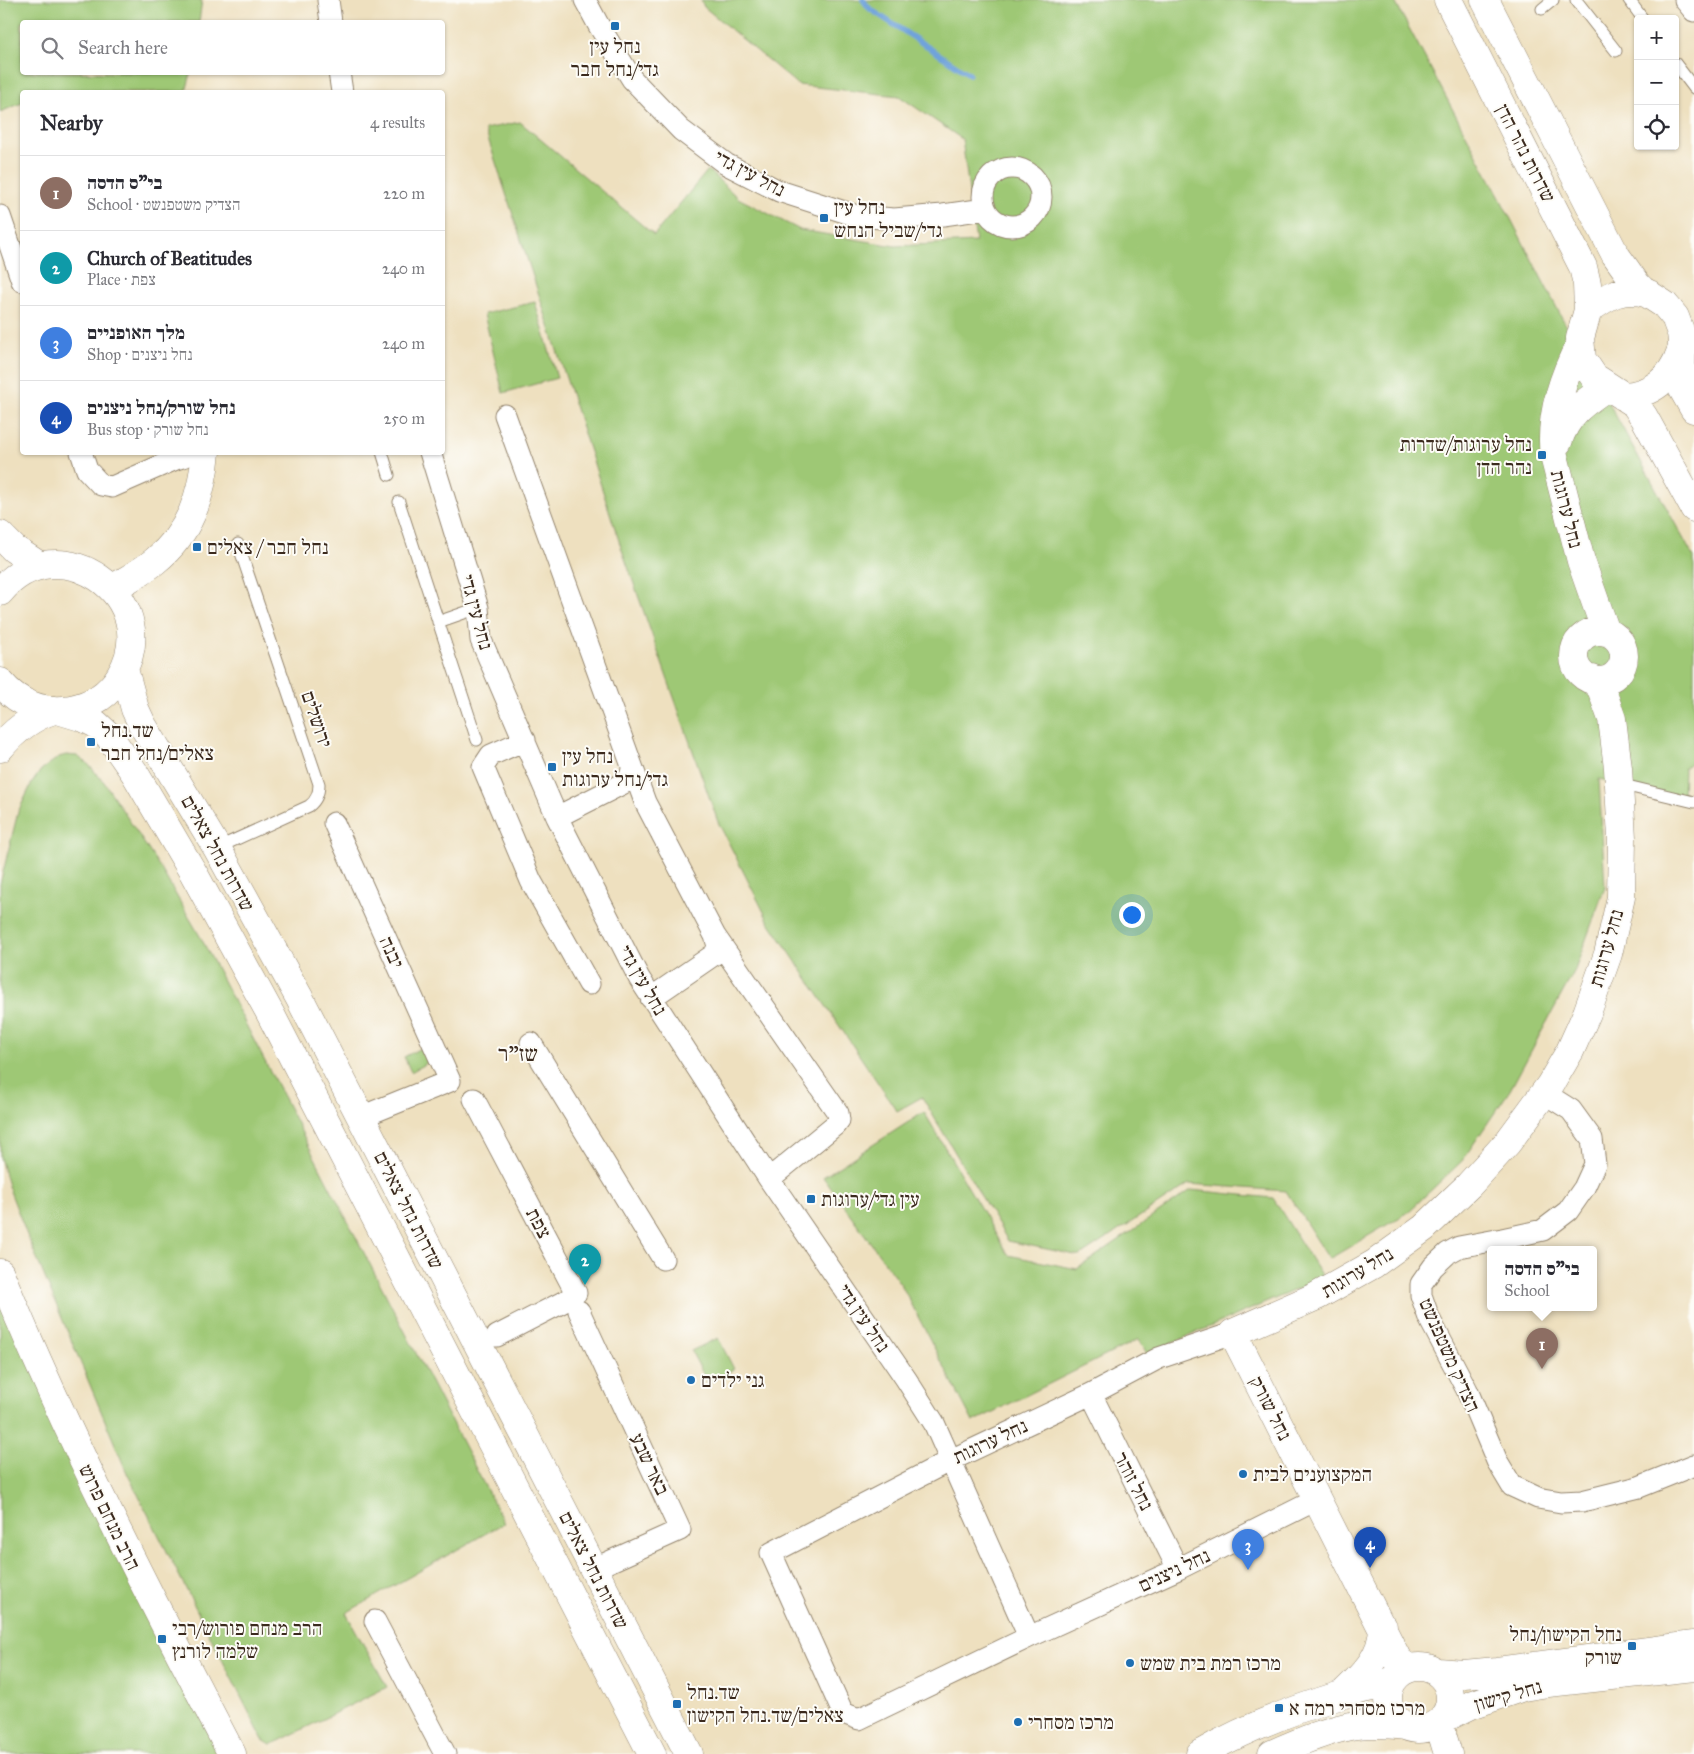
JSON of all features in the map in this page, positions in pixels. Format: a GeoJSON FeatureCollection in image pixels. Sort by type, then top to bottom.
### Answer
{"type":"FeatureCollection","features":[{"type":"Feature","properties":{"kind":"main road","name":"שדרות נהר הדן"},"geometry":{"type":"LineString","coordinates":[[1448,0],[1579,256],[1586,278],[1588,310],[1580,331],[1582,358],[1589,372],[1634,403],[1644,417],[1694,508]]}},
{"type":"Feature","properties":{"kind":"main road","name":"שדרות נהר הדן"},"geometry":{"type":"LineString","coordinates":[[1485,0],[1615,254],[1632,280],[1642,290],[1666,305],[1675,318],[1681,333],[1681,386],[1694,410]]}},
{"type":"Feature","properties":{"kind":"main road"},"geometry":{"type":"LineString","coordinates":[[1588,310],[1613,294],[1629,291],[1649,294]]}},
{"type":"Feature","properties":{"kind":"main road","name":"נחל ערוגות"},"geometry":{"type":"LineString","coordinates":[[1580,344],[1572,358],[1556,408],[1552,430],[1554,456],[1581,561],[1594,635]]}},
{"type":"Feature","properties":{"kind":"main road","name":"שדרות נהר הדן"},"geometry":{"type":"LineString","coordinates":[[1615,391],[1631,396],[1663,382],[1673,370],[1680,353]]}},
{"type":"Feature","properties":{"kind":"main road","name":"נחל ערוגות"},"geometry":{"type":"LineString","coordinates":[[1554,456],[1561,433],[1570,416],[1582,405],[1615,391]]}},
{"type":"Feature","properties":{"kind":"main road"},"geometry":{"type":"LineString","coordinates":[[112,588],[155,562],[190,520],[204,472],[206,455]]}},
{"type":"Feature","properties":{"kind":"main road"},"geometry":{"type":"LineString","coordinates":[[0,535],[14,549],[40,566]]}},
{"type":"Feature","properties":{"kind":"main road"},"geometry":{"type":"LineString","coordinates":[[0,592],[20,574],[40,566],[62,564],[81,567],[98,576],[112,588],[124,606],[130,627],[130,648],[124,669],[111,688],[102,696],[81,707],[58,710],[38,716],[23,724],[0,748]]}},
{"type":"Feature","properties":{"kind":"main road"},"geometry":{"type":"LineString","coordinates":[[1594,635],[1616,638],[1624,651],[1622,666],[1603,677],[1582,674],[1576,664],[1575,652],[1577,645],[1594,635]]}},
{"type":"Feature","properties":{"kind":"main road","name":"שדרות נחל צאלים"},"geometry":{"type":"LineString","coordinates":[[124,669],[135,709],[142,724],[217,848],[295,990],[690,1754]]}},
{"type":"Feature","properties":{"kind":"main road","name":"נחל ערוגות"},"geometry":{"type":"LineString","coordinates":[[1233,1333],[1317,1296],[1374,1264],[1424,1228],[1469,1185],[1508,1142],[1544,1093],[1570,1051],[1587,1012],[1608,954],[1620,897],[1622,838],[1619,784],[1612,719],[1601,688],[1603,677]]}},
{"type":"Feature","properties":{"kind":"main road","name":"שדרות נחל צאלים"},"geometry":{"type":"LineString","coordinates":[[0,682],[8,691],[25,703],[44,709],[58,710],[96,724],[109,736],[134,772],[194,874],[276,1024],[652,1754]]}},
{"type":"Feature","properties":{"kind":"main road","name":"הרב מנחם פרוש"},"geometry":{"type":"LineString","coordinates":[[0,1274],[38,1363],[98,1493],[232,1754]]}},
{"type":"Feature","properties":{"kind":"main road","name":"נחל שורק"},"geometry":{"type":"LineString","coordinates":[[1233,1333],[1382,1626],[1398,1660],[1400,1674]]}},
{"type":"Feature","properties":{"kind":"main road"},"geometry":{"type":"LineString","coordinates":[[1343,1694],[1364,1673],[1378,1652],[1383,1639],[1382,1626]]}},
{"type":"Feature","properties":{"kind":"main road"},"geometry":{"type":"LineString","coordinates":[[1438,1672],[1464,1674],[1497,1672],[1694,1645]]}},
{"type":"Feature","properties":{"kind":"main road"},"geometry":{"type":"LineString","coordinates":[[1200,1754],[1272,1717],[1343,1694],[1375,1687],[1400,1674],[1423,1666],[1438,1672],[1445,1679],[1451,1694],[1449,1708],[1427,1723],[1356,1725],[1321,1734],[1272,1754]]}},
{"type":"Feature","properties":{"kind":"main road","name":"נחל קישון"},"geometry":{"type":"LineString","coordinates":[[1427,1723],[1523,1687],[1694,1667]]}},
{"type":"Feature","properties":{"kind":"main road"},"geometry":{"type":"LineString","coordinates":[[1400,1674],[1388,1692],[1390,1709],[1397,1719],[1427,1723],[1442,1734],[1448,1754]]}},
{"type":"Feature","properties":{"kind":"main road"},"geometry":{"type":"LineString","coordinates":[[1427,1723],[1437,1754]]}},
{"type":"Feature","properties":{"kind":"street"},"geometry":{"type":"LineString","coordinates":[[328,0],[331,20]]}},
{"type":"Feature","properties":{"kind":"street","name":"נחל עין גדי"},"geometry":{"type":"LineString","coordinates":[[585,0],[632,79],[682,130],[726,164],[779,191],[856,216],[894,219],[985,209]]}},
{"type":"Feature","properties":{"kind":"street"},"geometry":{"type":"LineString","coordinates":[[1685,0],[1694,12]]}},
{"type":"Feature","properties":{"kind":"street"},"geometry":{"type":"LineString","coordinates":[[339,75],[342,90]]}},
{"type":"Feature","properties":{"kind":"street"},"geometry":{"type":"LineString","coordinates":[[0,216],[20,276]]}},
{"type":"Feature","properties":{"kind":"street"},"geometry":{"type":"LineString","coordinates":[[505,415],[645,802],[715,936],[838,1113],[839,1120],[835,1125],[769,1179]]}},
{"type":"Feature","properties":{"kind":"street"},"geometry":{"type":"LineString","coordinates":[[82,455],[87,470],[101,485],[112,487],[189,455]]}},
{"type":"Feature","properties":{"kind":"street","name":"נחל עין גדי"},"geometry":{"type":"LineString","coordinates":[[431,455],[478,608],[481,640],[557,817],[639,978],[769,1179],[906,1379],[934,1423],[951,1460]]}},
{"type":"Feature","properties":{"kind":"street"},"geometry":{"type":"LineString","coordinates":[[525,740],[491,755],[483,767],[531,881],[589,984]]}},
{"type":"Feature","properties":{"kind":"street"},"geometry":{"type":"LineString","coordinates":[[557,817],[622,784],[630,778],[632,769]]}},
{"type":"Feature","properties":{"kind":"street","name":"יבנה"},"geometry":{"type":"LineString","coordinates":[[334,823],[450,1081],[361,1117]]}},
{"type":"Feature","properties":{"kind":"street"},"geometry":{"type":"LineString","coordinates":[[651,998],[715,954],[718,946],[715,936]]}},
{"type":"Feature","properties":{"kind":"street"},"geometry":{"type":"LineString","coordinates":[[531,1043],[663,1259]]}},
{"type":"Feature","properties":{"kind":"street","name":"הצדיק משטפנשט"},"geometry":{"type":"LineString","coordinates":[[1544,1093],[1571,1110],[1592,1140],[1595,1164],[1584,1188],[1568,1211],[1543,1230],[1502,1240],[1459,1247],[1448,1252],[1433,1267],[1421,1284],[1421,1295],[1429,1318],[1467,1390],[1497,1461],[1512,1486],[1538,1498],[1561,1502],[1582,1502],[1639,1487],[1694,1465]]}},
{"type":"Feature","properties":{"kind":"street","name":"צפת"},"geometry":{"type":"LineString","coordinates":[[474,1099],[576,1293],[567,1300],[496,1336]]}},
{"type":"Feature","properties":{"kind":"street","name":"באר שבע"},"geometry":{"type":"LineString","coordinates":[[580,1311],[680,1530],[593,1569]]}},
{"type":"Feature","properties":{"kind":"street","name":"נחל ערוגות"},"geometry":{"type":"LineString","coordinates":[[859,1719],[843,1714],[771,1553],[951,1460],[1091,1394],[1159,1358],[1233,1333]]}},
{"type":"Feature","properties":{"kind":"street","name":"נחל זוהר"},"geometry":{"type":"LineString","coordinates":[[1091,1394],[1178,1569]]}},
{"type":"Feature","properties":{"kind":"street"},"geometry":{"type":"LineString","coordinates":[[951,1460],[1029,1637]]}},
{"type":"Feature","properties":{"kind":"street","name":"נחל ניצנים"},"geometry":{"type":"LineString","coordinates":[[859,1719],[1029,1637],[1178,1569],[1318,1499]]}},
{"type":"Feature","properties":{"kind":"street"},"geometry":{"type":"LineString","coordinates":[[375,1621],[445,1754]]}},
{"type":"Feature","properties":{"kind":"lane"},"geometry":{"type":"LineString","coordinates":[[1542,9],[1553,0]]}},
{"type":"Feature","properties":{"kind":"lane"},"geometry":{"type":"LineString","coordinates":[[1576,0],[1616,51]]}},
{"type":"Feature","properties":{"kind":"lane"},"geometry":{"type":"LineString","coordinates":[[1629,0],[1639,15]]}},
{"type":"Feature","properties":{"kind":"lane"},"geometry":{"type":"LineString","coordinates":[[1679,68],[1694,88]]}},
{"type":"Feature","properties":{"kind":"lane"},"geometry":{"type":"LineString","coordinates":[[383,455],[389,475]]}},
{"type":"Feature","properties":{"kind":"lane"},"geometry":{"type":"LineString","coordinates":[[399,502],[477,740]]}},
{"type":"Feature","properties":{"kind":"lane","name":"ירושלים"},"geometry":{"type":"LineString","coordinates":[[217,848],[309,806],[314,802],[319,791],[319,784],[238,544]]}},
{"type":"Feature","properties":{"kind":"lane"},"geometry":{"type":"LineString","coordinates":[[438,622],[478,608]]}},
{"type":"Feature","properties":{"kind":"lane"},"geometry":{"type":"LineString","coordinates":[[1619,784],[1694,802]]}},
{"type":"Feature","properties":{"kind":"green space"},"geometry":{"type":"Polygon","coordinates":[[[0,0],[202,0],[199,20],[20,20],[20,75],[190,75],[187,90],[20,90],[20,104],[0,112],[0,0]]]}},
{"type":"Feature","properties":{"kind":"green space"},"geometry":{"type":"Polygon","coordinates":[[[701,0],[1394,0],[1561,316],[1694,558],[1694,760],[1684,768],[1683,799],[1599,779],[1605,887],[1575,970],[1510,1090],[1462,1161],[1407,1213],[1329,1259],[1286,1191],[1189,1184],[1080,1256],[1008,1241],[922,1097],[897,1111],[769,922],[718,822],[622,550],[485,129],[520,122],[654,235],[708,170],[738,198],[800,230],[895,246],[976,242],[962,139],[899,96],[798,85],[704,7],[701,0]]]}},
{"type":"Feature","properties":{"kind":"green space"},"geometry":{"type":"Polygon","coordinates":[[[535,302],[557,378],[503,393],[484,314],[535,302]]]}},
{"type":"Feature","properties":{"kind":"green space"},"geometry":{"type":"Polygon","coordinates":[[[66,755],[77,756],[87,763],[104,782],[161,869],[201,938],[504,1523],[346,1613],[387,1687],[271,1745],[263,1740],[127,1473],[27,1235],[8,1186],[0,1157],[0,884],[18,812],[32,783],[41,770],[59,757],[66,755]]]}},
{"type":"Feature","properties":{"kind":"green space"},"geometry":{"type":"Polygon","coordinates":[[[428,1044],[435,1058],[411,1072],[404,1057],[428,1044]]]}},
{"type":"Feature","properties":{"kind":"green space"},"geometry":{"type":"Polygon","coordinates":[[[924,1112],[1008,1255],[1077,1269],[1191,1190],[1273,1198],[1323,1278],[1147,1354],[1139,1339],[973,1422],[902,1286],[823,1177],[924,1112]]]}},
{"type":"Feature","properties":{"kind":"green space"},"geometry":{"type":"Polygon","coordinates":[[[0,1302],[219,1754],[0,1754],[0,1302]]]}},
{"type":"Feature","properties":{"kind":"green space"},"geometry":{"type":"Polygon","coordinates":[[[718,1338],[734,1369],[708,1383],[691,1351],[718,1338]]]}},
{"type":"Feature","properties":{"kind":"waterway"},"geometry":{"type":"LineString","coordinates":[[863,0],[870,9],[969,74]]}},
{"type":"Feature","properties":{"kind":"place","name":"נחל עין גדי/נחל חבר"},"geometry":{"type":"Point","coordinates":[615,26]}},
{"type":"Feature","properties":{"kind":"place","name":"נחל עין גדי/שביל הנחש"},"geometry":{"type":"Point","coordinates":[824,218]}},
{"type":"Feature","properties":{"kind":"place","name":"נחל ערוגות/שדרות נהר הדן"},"geometry":{"type":"Point","coordinates":[1542,455]}},
{"type":"Feature","properties":{"kind":"place","name":"נחל חבר / צאלים"},"geometry":{"type":"Point","coordinates":[197,547]}},
{"type":"Feature","properties":{"kind":"place","name":"שד.נחל צאלים/נחל חבר"},"geometry":{"type":"Point","coordinates":[91,742]}},
{"type":"Feature","properties":{"kind":"place","name":"נחל עין גדי/נחל ערוגות"},"geometry":{"type":"Point","coordinates":[552,767]}},
{"type":"Feature","properties":{"kind":"place","name":"עין גדי/ערוגות"},"geometry":{"type":"Point","coordinates":[811,1199]}},
{"type":"Feature","properties":{"kind":"place","name":"Church of Beatitudes"},"geometry":{"type":"Point","coordinates":[585,1285]}},
{"type":"Feature","properties":{"kind":"place","name":"בי\"ס הדסה"},"geometry":{"type":"Point","coordinates":[1542,1369]}},
{"type":"Feature","properties":{"kind":"place","name":"גני ילדים"},"geometry":{"type":"Point","coordinates":[691,1380]}},
{"type":"Feature","properties":{"kind":"place","name":"המקצוענים לבית"},"geometry":{"type":"Point","coordinates":[1243,1474]}},
{"type":"Feature","properties":{"kind":"place","name":"נחל שורק/נחל ניצנים"},"geometry":{"type":"Point","coordinates":[1370,1568]}},
{"type":"Feature","properties":{"kind":"place","name":"מלך האופניים"},"geometry":{"type":"Point","coordinates":[1248,1570]}},
{"type":"Feature","properties":{"kind":"place","name":"הרב מנחם פורוש/רבי שלמה לורנץ"},"geometry":{"type":"Point","coordinates":[162,1639]}},
{"type":"Feature","properties":{"kind":"place","name":"נחל הקישון/נחל שורק"},"geometry":{"type":"Point","coordinates":[1632,1646]}},
{"type":"Feature","properties":{"kind":"place","name":"מרכז רמת בית שמש"},"geometry":{"type":"Point","coordinates":[1130,1663]}},
{"type":"Feature","properties":{"kind":"place","name":"שד.נחל צאלים/שד.נחל הקישון"},"geometry":{"type":"Point","coordinates":[677,1704]}},
{"type":"Feature","properties":{"kind":"place","name":"מרכז מסחרי רמה א"},"geometry":{"type":"Point","coordinates":[1279,1708]}},
{"type":"Feature","properties":{"kind":"place","name":"מרכז מסחרי"},"geometry":{"type":"Point","coordinates":[1018,1722]}},
{"type":"Feature","properties":{"kind":"district","name":"שז\"ר"},"geometry":{"type":"Point","coordinates":[518,1053]}}]}
